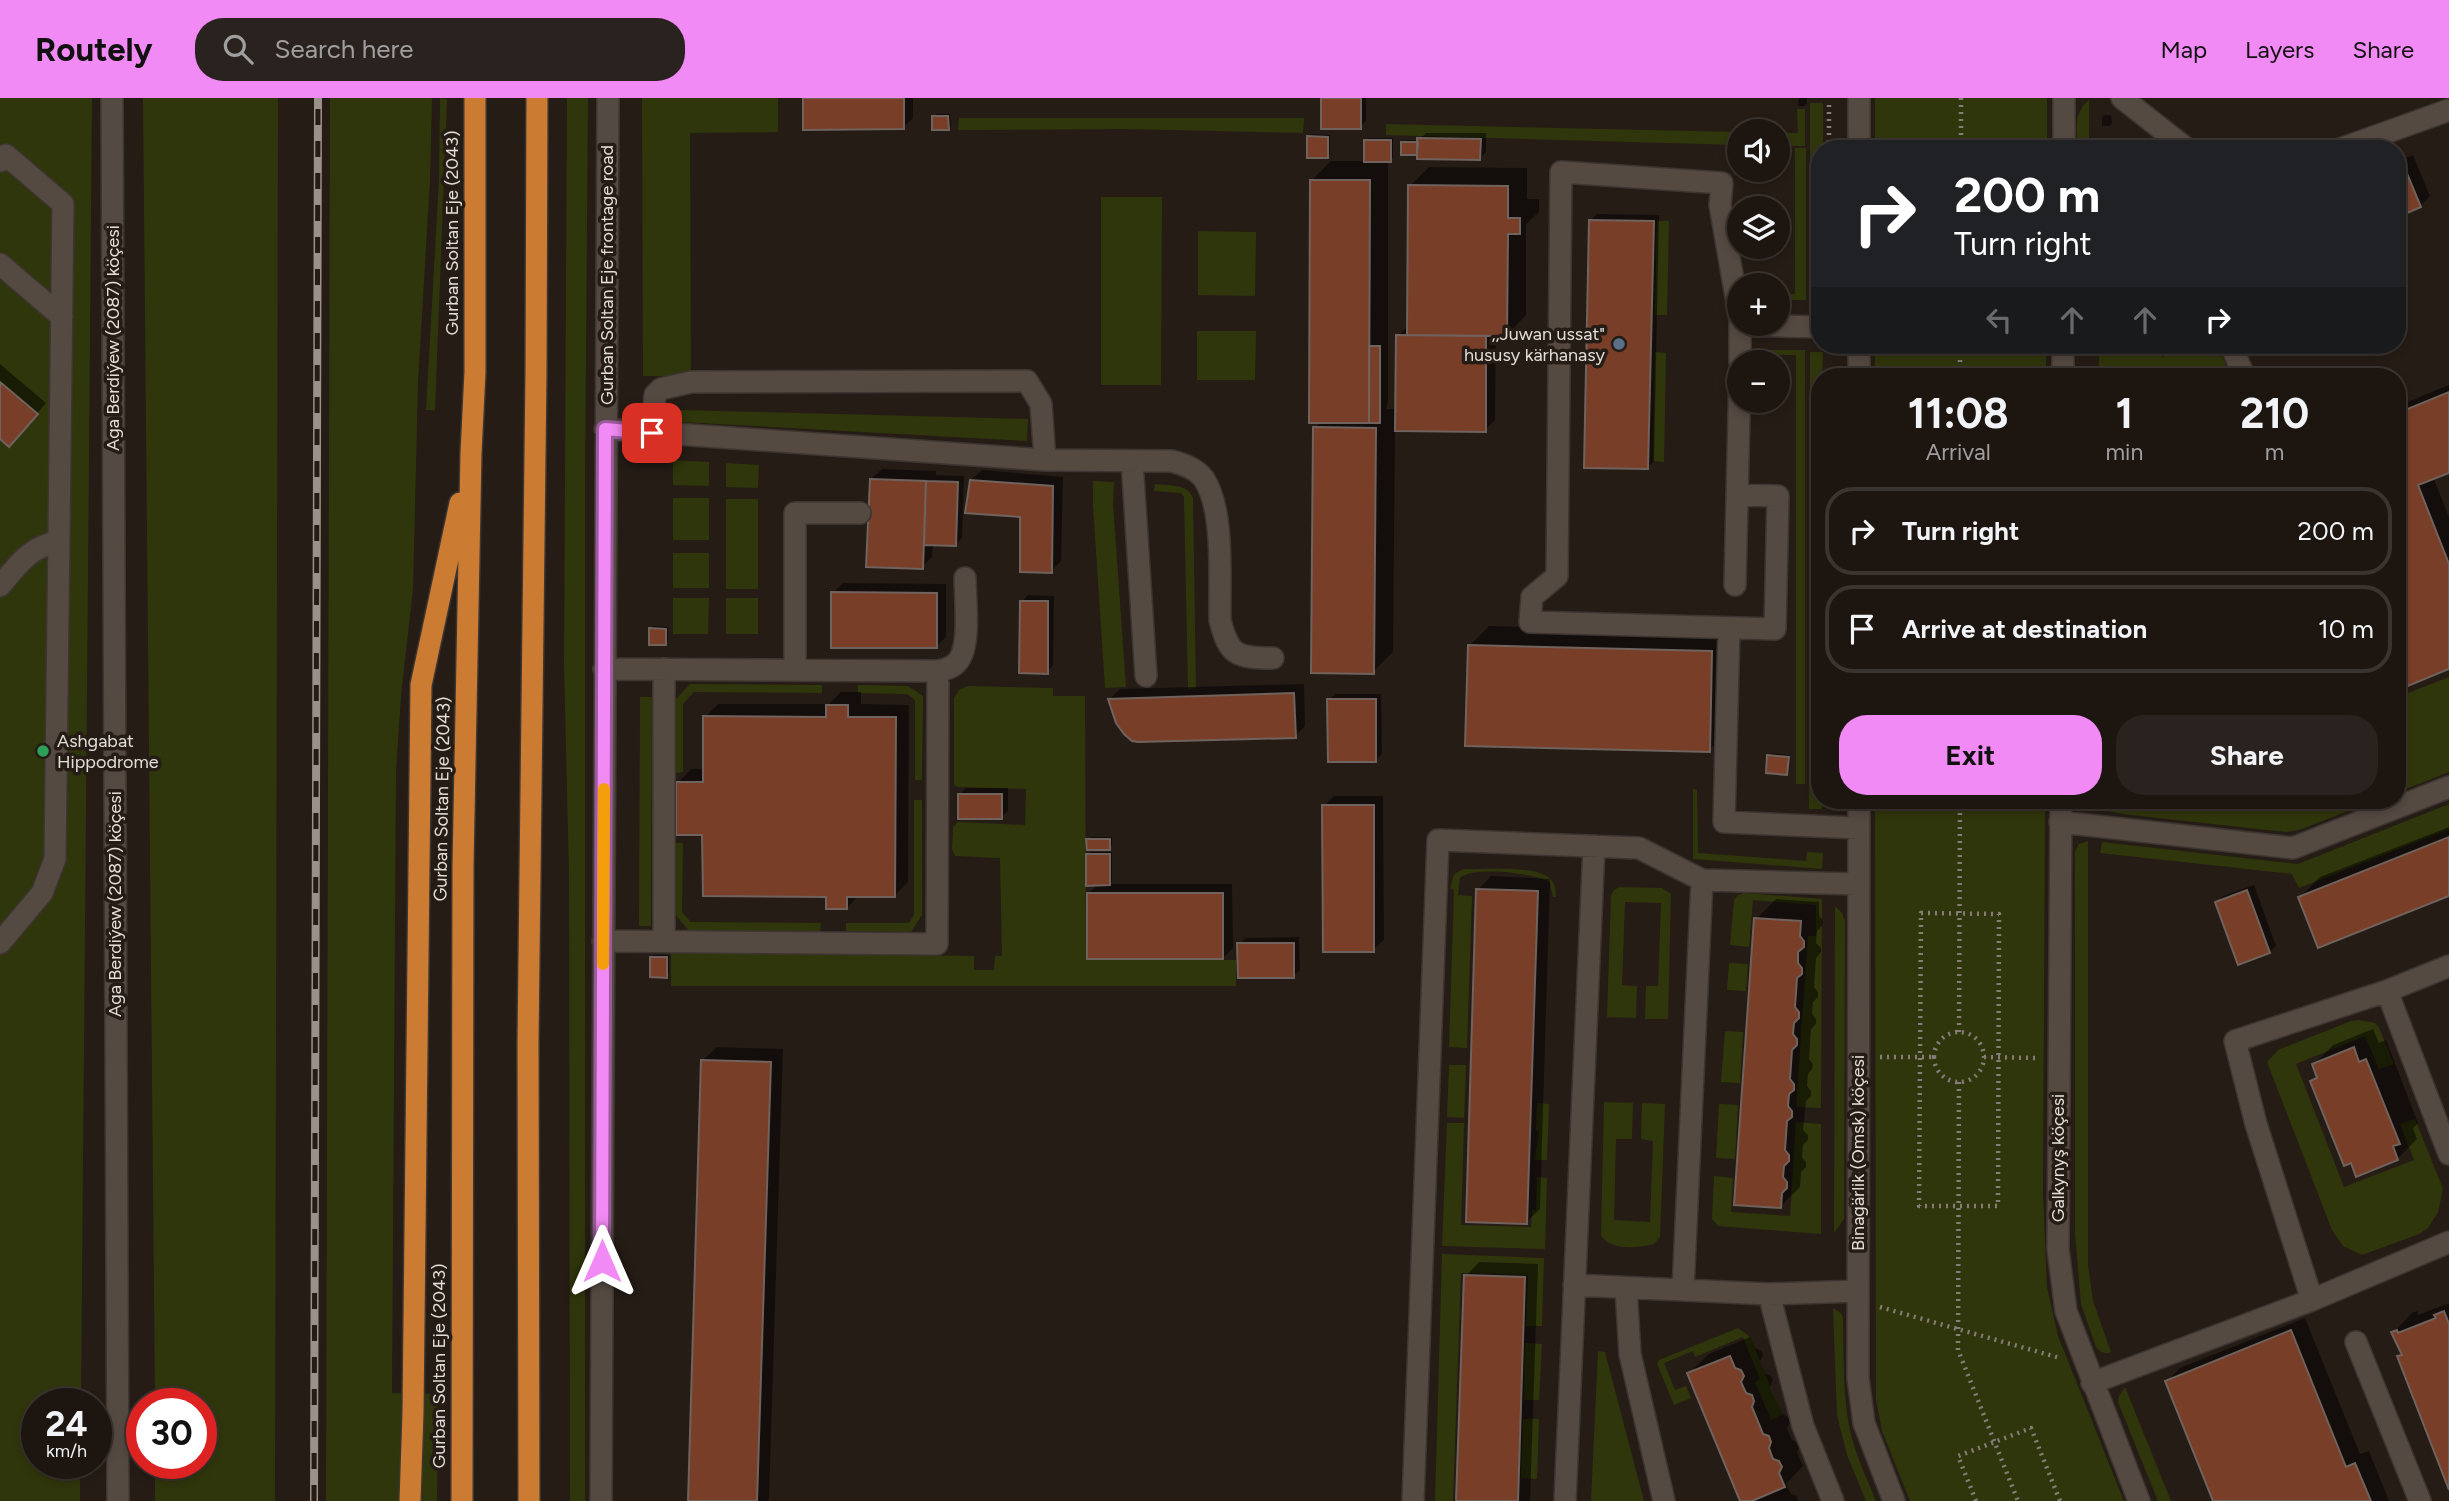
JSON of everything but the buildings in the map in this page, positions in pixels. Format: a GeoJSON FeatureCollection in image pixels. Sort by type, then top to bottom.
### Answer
{"type":"FeatureCollection","features":[{"type":"Feature","properties":{"kind":"highway","name":"Gurban Soltan Eje (2043)"},"geometry":{"type":"LineString","coordinates":[[462,1501],[463,866],[475,372],[475,98]]}},
{"type":"Feature","properties":{"kind":"highway"},"geometry":{"type":"LineString","coordinates":[[529,1501],[528,1044],[537,358],[537,98]]}},
{"type":"Feature","properties":{"kind":"highway"},"geometry":{"type":"LineString","coordinates":[[410,1501],[421,685],[471,453]]}},
{"type":"Feature","properties":{"kind":"street","name":"Aga Berdiýew (2087) köçesi"},"geometry":{"type":"LineString","coordinates":[[112,98],[118,1501]]}},
{"type":"Feature","properties":{"kind":"street","name":"Gurban Soltan Eje frontage road"},"geometry":{"type":"LineString","coordinates":[[601,1501],[608,98]]}},
{"type":"Feature","properties":{"kind":"street"},"geometry":{"type":"LineString","coordinates":[[1859,98],[1859,140]]}},
{"type":"Feature","properties":{"kind":"street"},"geometry":{"type":"LineString","coordinates":[[2064,98],[2064,140]]}},
{"type":"Feature","properties":{"kind":"street"},"geometry":{"type":"LineString","coordinates":[[2122,98],[2176,140]]}},
{"type":"Feature","properties":{"kind":"street"},"geometry":{"type":"LineString","coordinates":[[2365,140],[2449,110]]}},
{"type":"Feature","properties":{"kind":"street"},"geometry":{"type":"LineString","coordinates":[[0,161],[6,155],[63,204],[55,859],[42,893],[0,943]]}},
{"type":"Feature","properties":{"kind":"street"},"geometry":{"type":"LineString","coordinates":[[1732,273],[1720,205],[1722,183],[1561,172],[1558,576],[1532,597],[1530,622],[1775,629],[1778,496],[1737,495]]}},
{"type":"Feature","properties":{"kind":"street"},"geometry":{"type":"LineString","coordinates":[[0,264],[62,317]]}},
{"type":"Feature","properties":{"kind":"street"},"geometry":{"type":"LineString","coordinates":[[1790,326],[1811,327]]}},
{"type":"Feature","properties":{"kind":"street"},"geometry":{"type":"LineString","coordinates":[[652,433],[655,395],[662,389],[691,382],[1027,381],[1041,404],[1045,460]]}},
{"type":"Feature","properties":{"kind":"street"},"geometry":{"type":"LineString","coordinates":[[1735,585],[1739,413]]}},
{"type":"Feature","properties":{"kind":"street"},"geometry":{"type":"LineString","coordinates":[[605,429],[1045,460],[1171,461],[1188,466],[1202,477],[1211,493],[1217,513],[1220,620],[1224,636],[1232,652],[1246,658],[1273,658]]}},
{"type":"Feature","properties":{"kind":"street"},"geometry":{"type":"LineString","coordinates":[[1132,461],[1146,676]]}},
{"type":"Feature","properties":{"kind":"street"},"geometry":{"type":"LineString","coordinates":[[794,670],[795,513],[860,513]]}},
{"type":"Feature","properties":{"kind":"street"},"geometry":{"type":"LineString","coordinates":[[0,586],[36,548],[46,543],[59,542]]}},
{"type":"Feature","properties":{"kind":"street"},"geometry":{"type":"LineString","coordinates":[[604,669],[938,671],[951,668],[960,659],[965,645],[965,578]]}},
{"type":"Feature","properties":{"kind":"street"},"geometry":{"type":"LineString","coordinates":[[1729,628],[1724,822],[1859,828]]}},
{"type":"Feature","properties":{"kind":"street"},"geometry":{"type":"LineString","coordinates":[[663,941],[664,669]]}},
{"type":"Feature","properties":{"kind":"street"},"geometry":{"type":"LineString","coordinates":[[603,941],[937,944],[938,671]]}},
{"type":"Feature","properties":{"kind":"street"},"geometry":{"type":"LineString","coordinates":[[2406,804],[2449,787]]}},
{"type":"Feature","properties":{"kind":"street","name":"Binagärlik (Omsk) köçesi"},"geometry":{"type":"LineString","coordinates":[[1859,809],[1860,1401],[1864,1423],[1894,1501]]}},
{"type":"Feature","properties":{"kind":"street","name":"Galkynyş köçesi"},"geometry":{"type":"LineString","coordinates":[[2061,809],[2058,1258],[2066,1311],[2139,1501]]}},
{"type":"Feature","properties":{"kind":"street"},"geometry":{"type":"LineString","coordinates":[[2060,822],[2293,848],[2393,809]]}},
{"type":"Feature","properties":{"kind":"street"},"geometry":{"type":"LineString","coordinates":[[1413,1501],[1438,840],[1639,848],[1702,880],[1858,884]]}},
{"type":"Feature","properties":{"kind":"street"},"geometry":{"type":"LineString","coordinates":[[1565,1501],[1594,846]]}},
{"type":"Feature","properties":{"kind":"street"},"geometry":{"type":"LineString","coordinates":[[1683,1290],[1702,880]]}},
{"type":"Feature","properties":{"kind":"street"},"geometry":{"type":"LineString","coordinates":[[2312,1300],[2256,1124],[2235,1041],[2387,991],[2449,966]]}},
{"type":"Feature","properties":{"kind":"street"},"geometry":{"type":"LineString","coordinates":[[2387,991],[2449,1154]]}},
{"type":"Feature","properties":{"kind":"street"},"geometry":{"type":"LineString","coordinates":[[2092,1383],[2312,1300],[2449,1242]]}},
{"type":"Feature","properties":{"kind":"street"},"geometry":{"type":"LineString","coordinates":[[1574,1285],[1769,1294],[1858,1291]]}},
{"type":"Feature","properties":{"kind":"street"},"geometry":{"type":"LineString","coordinates":[[1626,1288],[1630,1354],[1664,1501]]}},
{"type":"Feature","properties":{"kind":"street"},"geometry":{"type":"LineString","coordinates":[[1769,1294],[1803,1426],[1833,1501]]}},
{"type":"Feature","properties":{"kind":"street"},"geometry":{"type":"LineString","coordinates":[[2356,1342],[2420,1501]]}},
{"type":"Feature","properties":{"kind":"path"},"geometry":{"type":"LineString","coordinates":[[1961,98],[1961,140]]}},
{"type":"Feature","properties":{"kind":"path"},"geometry":{"type":"LineString","coordinates":[[1829,102],[1829,140]]}},
{"type":"Feature","properties":{"kind":"path"},"geometry":{"type":"LineString","coordinates":[[1959,1032],[1960,809]]}},
{"type":"Feature","properties":{"kind":"path"},"geometry":{"type":"LineString","coordinates":[[1921,913],[1999,914],[1998,1206],[1919,1206],[1920,1057],[1921,913]]}},
{"type":"Feature","properties":{"kind":"path"},"geometry":{"type":"LineString","coordinates":[[1959,1032],[1979,1041],[1984,1063],[1979,1073],[1970,1080],[1959,1082],[1948,1080],[1940,1073],[1935,1063],[1935,1052],[1940,1041],[1948,1034],[1959,1032]]}},
{"type":"Feature","properties":{"kind":"path"},"geometry":{"type":"LineString","coordinates":[[1877,1057],[1935,1057]]}},
{"type":"Feature","properties":{"kind":"path"},"geometry":{"type":"LineString","coordinates":[[1984,1057],[2043,1058]]}},
{"type":"Feature","properties":{"kind":"path"},"geometry":{"type":"LineString","coordinates":[[1959,1082],[1958,1350],[2018,1501]]}},
{"type":"Feature","properties":{"kind":"path"},"geometry":{"type":"LineString","coordinates":[[1877,1306],[2066,1359]]}},
{"type":"Feature","properties":{"kind":"path"},"geometry":{"type":"LineString","coordinates":[[1976,1501],[1958,1456],[2031,1428],[2060,1501]]}},
{"type":"Feature","properties":{"kind":"green space","name":"Ashgabat Hippodrome"},"geometry":{"type":"Polygon","coordinates":[[[0,98],[92,98],[81,1388],[21,1388],[21,1479],[80,1479],[80,1501],[0,1501],[0,98]]]}},
{"type":"Feature","properties":{"kind":"green space"},"geometry":{"type":"Polygon","coordinates":[[[143,98],[278,98],[275,1501],[155,1501],[155,1479],[217,1479],[217,1388],[155,1388],[143,98]]]}},
{"type":"Feature","properties":{"kind":"green space"},"geometry":{"type":"Polygon","coordinates":[[[330,98],[432,98],[418,382],[413,589],[396,771],[392,1393],[438,1394],[437,1501],[326,1501],[330,98]]]}},
{"type":"Feature","properties":{"kind":"green space"},"geometry":{"type":"Polygon","coordinates":[[[440,98],[447,99],[435,410],[426,410],[439,180],[440,98]]]}},
{"type":"Feature","properties":{"kind":"green space"},"geometry":{"type":"Polygon","coordinates":[[[567,98],[588,98],[585,484],[585,1501],[570,1501],[569,874],[564,664],[567,98]]]}},
{"type":"Feature","properties":{"kind":"green space"},"geometry":{"type":"Polygon","coordinates":[[[642,98],[778,98],[778,132],[690,133],[691,376],[643,376],[642,98]]]}},
{"type":"Feature","properties":{"kind":"green space"},"geometry":{"type":"Polygon","coordinates":[[[1875,98],[2047,98],[2047,140],[1875,140],[1875,98]]]}},
{"type":"Feature","properties":{"kind":"green space"},"geometry":{"type":"Polygon","coordinates":[[[2089,100],[2089,140],[2077,140],[2078,116],[2089,100]]]}},
{"type":"Feature","properties":{"kind":"green space"},"geometry":{"type":"Polygon","coordinates":[[[1810,103],[1823,103],[1823,140],[1811,140],[1810,307],[1810,103]]]}},
{"type":"Feature","properties":{"kind":"green space"},"geometry":{"type":"Polygon","coordinates":[[[1797,109],[1805,109],[1805,146],[1790,146],[1790,133],[1798,133],[1797,109]]]}},
{"type":"Feature","properties":{"kind":"green space"},"geometry":{"type":"Polygon","coordinates":[[[959,118],[1304,118],[1303,133],[1124,129],[958,130],[959,118]]]}},
{"type":"Feature","properties":{"kind":"green space"},"geometry":{"type":"Polygon","coordinates":[[[1386,124],[1727,132],[1727,145],[1386,135],[1386,124]]]}},
{"type":"Feature","properties":{"kind":"green space"},"geometry":{"type":"Polygon","coordinates":[[[1795,148],[1806,148],[1806,300],[1790,300],[1790,294],[1795,294],[1795,148]]]}},
{"type":"Feature","properties":{"kind":"green space"},"geometry":{"type":"Polygon","coordinates":[[[1101,197],[1162,197],[1161,385],[1101,385],[1101,197]]]}},
{"type":"Feature","properties":{"kind":"green space"},"geometry":{"type":"Polygon","coordinates":[[[1657,221],[1669,221],[1667,315],[1655,315],[1657,221]]]}},
{"type":"Feature","properties":{"kind":"green space"},"geometry":{"type":"Polygon","coordinates":[[[1198,231],[1256,232],[1255,296],[1198,295],[1198,231]]]}},
{"type":"Feature","properties":{"kind":"green space"},"geometry":{"type":"Polygon","coordinates":[[[1197,331],[1256,331],[1255,380],[1197,380],[1197,331]]]}},
{"type":"Feature","properties":{"kind":"green space"},"geometry":{"type":"Polygon","coordinates":[[[1790,350],[1805,350],[1805,784],[1796,784],[1796,355],[1790,355],[1790,350]]]}},
{"type":"Feature","properties":{"kind":"green space"},"geometry":{"type":"Polygon","coordinates":[[[1655,352],[1666,353],[1664,462],[1653,461],[1655,352]]]}},
{"type":"Feature","properties":{"kind":"green space"},"geometry":{"type":"Polygon","coordinates":[[[1811,352],[1823,354],[1822,368],[1811,368],[1809,809],[1811,352]]]}},
{"type":"Feature","properties":{"kind":"green space"},"geometry":{"type":"Polygon","coordinates":[[[1875,354],[2046,354],[2046,368],[1875,368],[1875,354]]]}},
{"type":"Feature","properties":{"kind":"green space"},"geometry":{"type":"Polygon","coordinates":[[[2099,354],[2161,354],[2162,357],[2170,354],[2221,354],[2227,368],[2099,368],[2099,354]]]}},
{"type":"Feature","properties":{"kind":"green space"},"geometry":{"type":"Polygon","coordinates":[[[681,410],[1028,419],[1027,441],[680,422],[681,410]]]}},
{"type":"Feature","properties":{"kind":"green space"},"geometry":{"type":"Polygon","coordinates":[[[673,460],[709,462],[709,486],[673,485],[673,460]]]}},
{"type":"Feature","properties":{"kind":"green space"},"geometry":{"type":"Polygon","coordinates":[[[726,463],[759,465],[758,488],[726,487],[726,463]]]}},
{"type":"Feature","properties":{"kind":"green space"},"geometry":{"type":"Polygon","coordinates":[[[1093,481],[1114,482],[1113,504],[1126,687],[1105,688],[1093,481]]]}},
{"type":"Feature","properties":{"kind":"green space"},"geometry":{"type":"Polygon","coordinates":[[[1155,484],[1182,488],[1193,498],[1196,688],[1188,689],[1184,497],[1181,493],[1154,491],[1155,484]]]}},
{"type":"Feature","properties":{"kind":"green space"},"geometry":{"type":"Polygon","coordinates":[[[673,498],[709,498],[709,540],[673,540],[673,498]]]}},
{"type":"Feature","properties":{"kind":"green space"},"geometry":{"type":"Polygon","coordinates":[[[726,499],[758,499],[758,589],[726,589],[726,499]]]}},
{"type":"Feature","properties":{"kind":"green space"},"geometry":{"type":"Polygon","coordinates":[[[673,553],[709,553],[709,588],[673,588],[673,553]]]}},
{"type":"Feature","properties":{"kind":"green space"},"geometry":{"type":"Polygon","coordinates":[[[673,598],[709,598],[708,634],[673,634],[673,598]]]}},
{"type":"Feature","properties":{"kind":"green space"},"geometry":{"type":"Polygon","coordinates":[[[726,598],[758,598],[758,634],[726,634],[726,598]]]}},
{"type":"Feature","properties":{"kind":"green space"},"geometry":{"type":"Polygon","coordinates":[[[2449,677],[2449,772],[2406,789],[2406,694],[2449,677]]]}},
{"type":"Feature","properties":{"kind":"green space"},"geometry":{"type":"Polygon","coordinates":[[[690,684],[822,685],[822,693],[694,692],[683,704],[683,772],[676,773],[676,699],[690,684]]]}},
{"type":"Feature","properties":{"kind":"green space"},"geometry":{"type":"Polygon","coordinates":[[[858,685],[908,686],[923,696],[922,780],[915,780],[915,700],[907,694],[858,693],[858,685]]]}},
{"type":"Feature","properties":{"kind":"green space"},"geometry":{"type":"Polygon","coordinates":[[[968,686],[1053,688],[1053,696],[1085,696],[1086,960],[1236,960],[1236,986],[671,986],[671,952],[974,956],[974,970],[994,970],[995,956],[1002,956],[1000,858],[955,856],[952,849],[953,827],[958,822],[1025,825],[1026,789],[954,785],[954,698],[959,690],[968,686]]]}},
{"type":"Feature","properties":{"kind":"green space"},"geometry":{"type":"Polygon","coordinates":[[[640,697],[652,697],[651,926],[639,926],[640,697]]]}},
{"type":"Feature","properties":{"kind":"green space"},"geometry":{"type":"Polygon","coordinates":[[[1693,789],[1697,790],[1698,853],[1806,861],[1807,852],[1823,853],[1822,869],[1693,859],[1693,789]]]}},
{"type":"Feature","properties":{"kind":"green space"},"geometry":{"type":"Polygon","coordinates":[[[914,800],[922,800],[922,915],[911,932],[846,931],[846,923],[909,923],[914,915],[914,800]]]}},
{"type":"Feature","properties":{"kind":"green space"},"geometry":{"type":"Polygon","coordinates":[[[2449,804],[2449,829],[2299,888],[2292,874],[2100,853],[2102,842],[2298,864],[2449,804]]]}},
{"type":"Feature","properties":{"kind":"green space"},"geometry":{"type":"Polygon","coordinates":[[[1875,809],[2045,809],[2043,1194],[2047,1287],[2058,1336],[2124,1501],[1910,1501],[1882,1431],[1876,1400],[1875,809]]]}},
{"type":"Feature","properties":{"kind":"green space"},"geometry":{"type":"Polygon","coordinates":[[[2100,809],[2354,809],[2299,830],[2286,832],[2122,814],[2100,809]]]}},
{"type":"Feature","properties":{"kind":"green space"},"geometry":{"type":"Polygon","coordinates":[[[2088,841],[2088,1265],[2093,1301],[2111,1352],[2107,1353],[2096,1347],[2081,1304],[2075,1233],[2075,852],[2079,844],[2088,841]]]}},
{"type":"Feature","properties":{"kind":"green space"},"geometry":{"type":"Polygon","coordinates":[[[675,843],[683,843],[682,912],[691,922],[821,923],[820,931],[689,931],[675,914],[675,843]]]}},
{"type":"Feature","properties":{"kind":"green space"},"geometry":{"type":"Polygon","coordinates":[[[1464,869],[1520,869],[1540,873],[1552,881],[1556,897],[1553,897],[1550,882],[1531,876],[1477,872],[1460,878],[1458,895],[1472,896],[1467,1048],[1449,1047],[1454,890],[1450,889],[1454,874],[1464,869]]]}},
{"type":"Feature","properties":{"kind":"green space"},"geometry":{"type":"Polygon","coordinates":[[[1620,887],[1662,888],[1671,894],[1668,1019],[1645,1019],[1646,986],[1658,986],[1661,903],[1625,902],[1622,985],[1637,986],[1636,1018],[1607,1017],[1611,895],[1620,887]]]}},
{"type":"Feature","properties":{"kind":"green space"},"geometry":{"type":"Polygon","coordinates":[[[1744,893],[1822,899],[1821,1108],[1796,1107],[1808,936],[1816,936],[1816,905],[1753,900],[1749,947],[1730,945],[1734,900],[1744,893]]]}},
{"type":"Feature","properties":{"kind":"green space"},"geometry":{"type":"Polygon","coordinates":[[[1835,906],[1845,921],[1844,1219],[1834,1233],[1835,906]]]}},
{"type":"Feature","properties":{"kind":"green space"},"geometry":{"type":"Polygon","coordinates":[[[1729,963],[1748,964],[1746,991],[1727,990],[1729,963]]]}},
{"type":"Feature","properties":{"kind":"green space"},"geometry":{"type":"Polygon","coordinates":[[[2359,1020],[2375,1023],[2379,1028],[2394,1064],[2379,1069],[2365,1036],[2296,1064],[2344,1187],[2414,1160],[2400,1124],[2415,1119],[2443,1189],[2438,1212],[2428,1228],[2419,1234],[2362,1255],[2343,1246],[2332,1230],[2267,1062],[2278,1050],[2359,1020]]]}},
{"type":"Feature","properties":{"kind":"green space"},"geometry":{"type":"Polygon","coordinates":[[[1725,1031],[1743,1032],[1740,1083],[1721,1082],[1725,1031]]]}},
{"type":"Feature","properties":{"kind":"green space"},"geometry":{"type":"Polygon","coordinates":[[[1449,1065],[1466,1065],[1464,1118],[1447,1117],[1449,1065]]]}},
{"type":"Feature","properties":{"kind":"green space"},"geometry":{"type":"Polygon","coordinates":[[[1604,1102],[1633,1103],[1632,1139],[1616,1139],[1614,1220],[1650,1222],[1653,1141],[1641,1139],[1642,1103],[1665,1104],[1660,1237],[1654,1244],[1641,1247],[1617,1246],[1601,1235],[1604,1102]]]}},
{"type":"Feature","properties":{"kind":"green space"},"geometry":{"type":"Polygon","coordinates":[[[1537,1103],[1549,1104],[1547,1160],[1535,1160],[1539,1131],[1536,1130],[1537,1103]]]}},
{"type":"Feature","properties":{"kind":"green space"},"geometry":{"type":"Polygon","coordinates":[[[1719,1104],[1738,1105],[1735,1159],[1716,1158],[1719,1104]]]}},
{"type":"Feature","properties":{"kind":"green space"},"geometry":{"type":"Polygon","coordinates":[[[1796,1122],[1821,1124],[1821,1234],[1718,1226],[1712,1219],[1714,1176],[1733,1178],[1731,1212],[1790,1216],[1796,1122]]]}},
{"type":"Feature","properties":{"kind":"green space"},"geometry":{"type":"Polygon","coordinates":[[[1447,1123],[1464,1123],[1461,1225],[1531,1227],[1532,1210],[1536,1210],[1537,1177],[1547,1178],[1545,1249],[1442,1246],[1447,1123]]]}},
{"type":"Feature","properties":{"kind":"green space"},"geometry":{"type":"Polygon","coordinates":[[[1442,1254],[1544,1258],[1542,1326],[1526,1326],[1528,1275],[1461,1273],[1453,1501],[1435,1501],[1442,1254]]]}},
{"type":"Feature","properties":{"kind":"green space"},"geometry":{"type":"Polygon","coordinates":[[[1833,1308],[1841,1313],[1843,1318],[1845,1394],[1852,1439],[1876,1501],[1866,1501],[1847,1455],[1837,1415],[1833,1308]]]}},
{"type":"Feature","properties":{"kind":"green space"},"geometry":{"type":"Polygon","coordinates":[[[1738,1328],[1750,1337],[1782,1415],[1771,1420],[1755,1382],[1760,1379],[1743,1337],[1695,1357],[1693,1351],[1664,1363],[1675,1390],[1686,1386],[1691,1398],[1674,1405],[1657,1364],[1659,1360],[1738,1328]]]}},
{"type":"Feature","properties":{"kind":"green space"},"geometry":{"type":"Polygon","coordinates":[[[1525,1343],[1542,1344],[1539,1400],[1524,1400],[1525,1343]]]}},
{"type":"Feature","properties":{"kind":"green space"},"geometry":{"type":"Polygon","coordinates":[[[1598,1351],[1605,1352],[1644,1501],[1591,1501],[1598,1351]]]}},
{"type":"Feature","properties":{"kind":"green space"},"geometry":{"type":"Polygon","coordinates":[[[2125,1387],[2171,1501],[2158,1501],[2118,1402],[2125,1387]]]}},
{"type":"Feature","properties":{"kind":"green space"},"geometry":{"type":"Polygon","coordinates":[[[1523,1419],[1539,1419],[1537,1479],[1521,1478],[1523,1419]]]}},
{"type":"Feature","properties":{"kind":"railway"},"geometry":{"type":"LineString","coordinates":[[314,1501],[318,98]]}},
{"type":"Feature","properties":{"kind":"slow traffic"},"geometry":{"type":"LineString","coordinates":[[603,964],[604,789]]}},
{"type":"Feature","properties":{"kind":"place","name":",,Juwan ussat\" hususy kärhanasy"},"geometry":{"type":"Point","coordinates":[1619,344]}},
{"type":"Feature","properties":{"kind":"place","name":"Ashgabat Hippodrome"},"geometry":{"type":"Point","coordinates":[43,751]}},
{"type":"Feature","properties":{"kind":"route"},"geometry":{"type":"LineString","coordinates":[[602,1261],[605,429],[652,433]]}}]}
